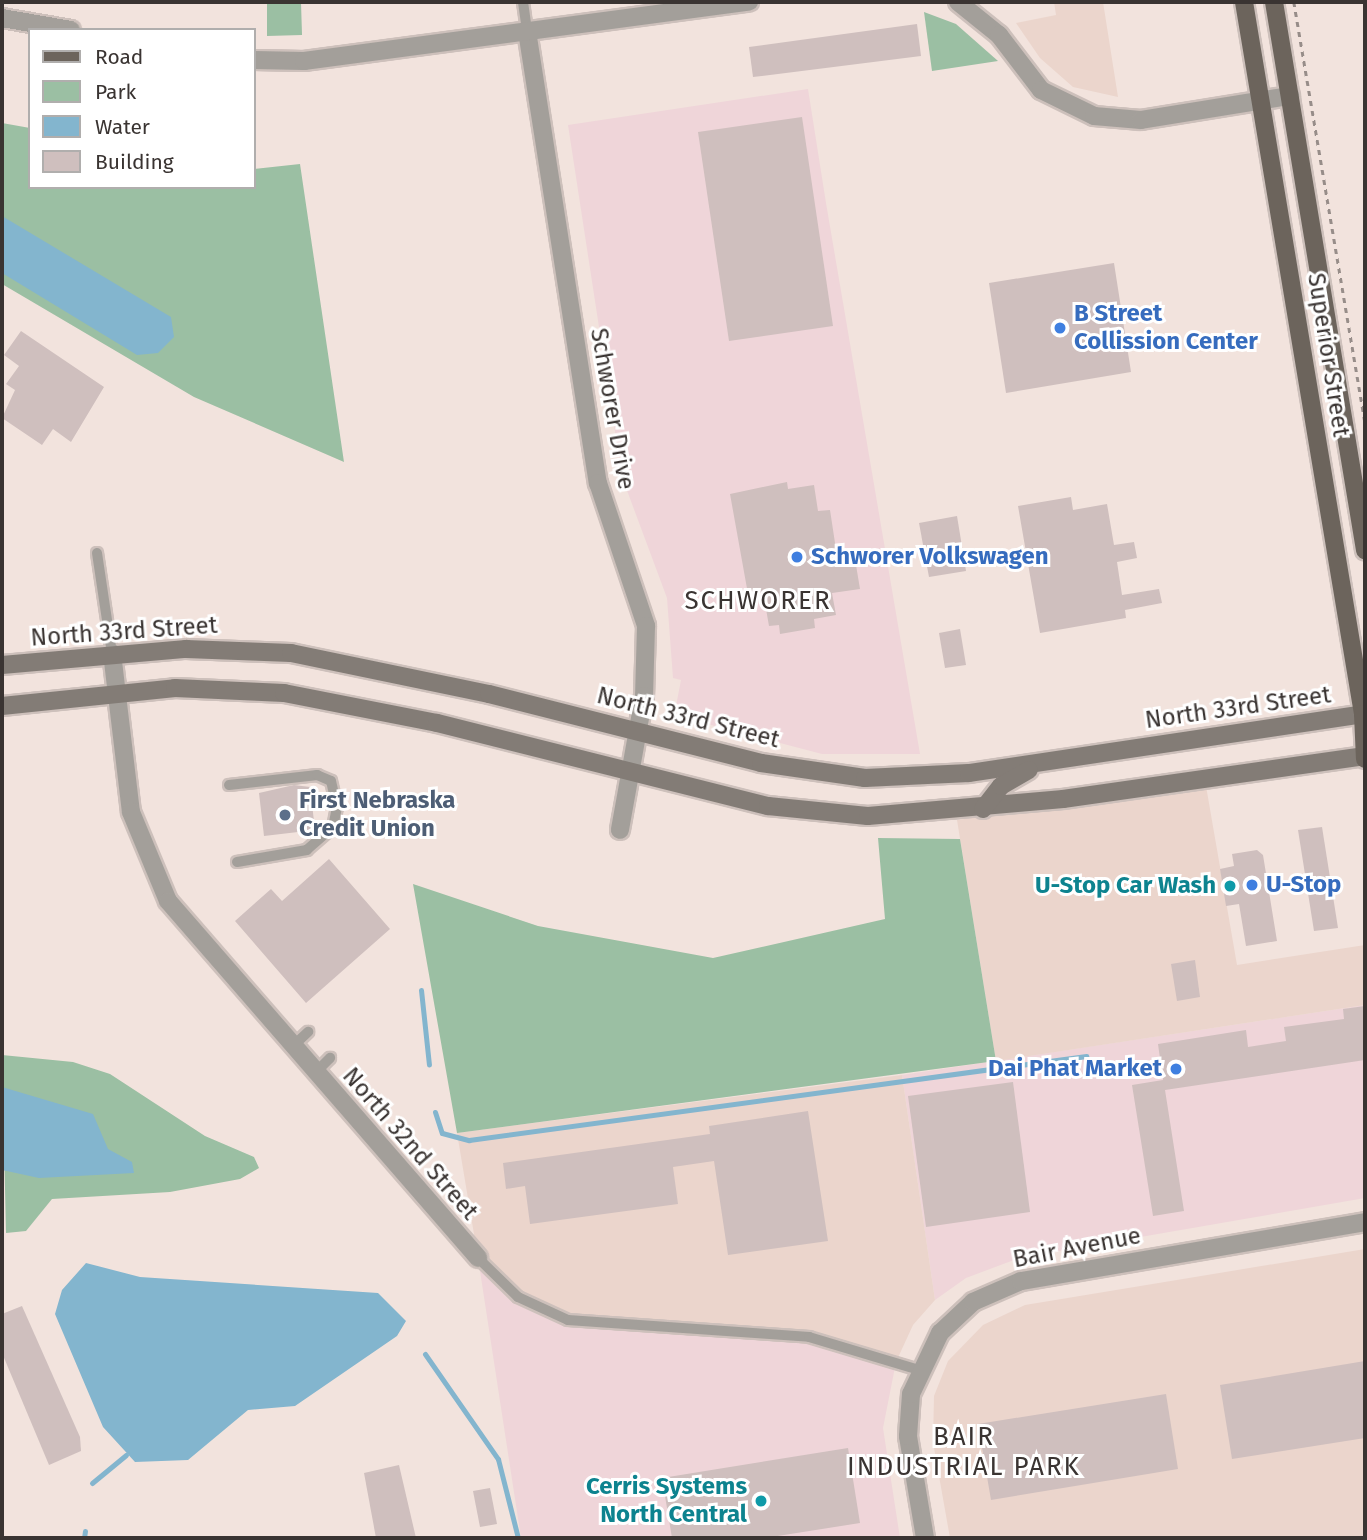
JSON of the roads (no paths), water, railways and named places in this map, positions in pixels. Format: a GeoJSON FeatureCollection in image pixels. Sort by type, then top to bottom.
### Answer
{"type":"FeatureCollection","features":[{"type":"Feature","properties":{"kind":"main road","name":"Superior Street"},"geometry":{"type":"LineString","coordinates":[[1244,2],[1364,714],[1365,757]]}},
{"type":"Feature","properties":{"kind":"main road","name":"Superior Street"},"geometry":{"type":"LineString","coordinates":[[1274,2],[1365,550]]}},
{"type":"Feature","properties":{"kind":"main road","name":"North 33rd Street"},"geometry":{"type":"LineString","coordinates":[[2,665],[112,653],[222,648],[291,653],[640,731],[801,771],[865,778],[933,777],[1364,714]]}},
{"type":"Feature","properties":{"kind":"main road"},"geometry":{"type":"LineString","coordinates":[[2,706],[116,693],[212,687],[323,699],[811,812],[891,816],[983,808],[1365,757]]}},
{"type":"Feature","properties":{"kind":"main road"},"geometry":{"type":"LineString","coordinates":[[983,808],[1015,776],[1059,759]]}},
{"type":"Feature","properties":{"kind":"street"},"geometry":{"type":"LineString","coordinates":[[256,60],[304,61],[749,2]]}},
{"type":"Feature","properties":{"kind":"street"},"geometry":{"type":"LineString","coordinates":[[958,2],[999,35],[1041,90],[1080,112],[1125,121],[1290,96]]}},
{"type":"Feature","properties":{"kind":"street"},"geometry":{"type":"LineString","coordinates":[[2,18],[60,28]]}},
{"type":"Feature","properties":{"kind":"street","name":"Schworer Drive"},"geometry":{"type":"LineString","coordinates":[[527,31],[598,483],[643,608],[647,657],[640,731],[620,830]]}},
{"type":"Feature","properties":{"kind":"street","name":"North 32nd Street"},"geometry":{"type":"LineString","coordinates":[[112,653],[131,812],[153,874],[192,932],[478,1258]]}},
{"type":"Feature","properties":{"kind":"street","name":"Bair Avenue"},"geometry":{"type":"LineString","coordinates":[[925,1538],[908,1436],[919,1370],[953,1319],[973,1302],[1021,1281],[1365,1222]]}},
{"type":"Feature","properties":{"kind":"lane"},"geometry":{"type":"LineString","coordinates":[[523,2],[527,31]]}},
{"type":"Feature","properties":{"kind":"lane"},"geometry":{"type":"LineString","coordinates":[[97,553],[112,653]]}},
{"type":"Feature","properties":{"kind":"lane"},"geometry":{"type":"LineString","coordinates":[[229,785],[317,775],[331,781],[337,807],[333,827],[307,850],[237,862]]}},
{"type":"Feature","properties":{"kind":"lane"},"geometry":{"type":"LineString","coordinates":[[293,1046],[308,1032]]}},
{"type":"Feature","properties":{"kind":"lane"},"geometry":{"type":"LineString","coordinates":[[316,1072],[330,1058]]}},
{"type":"Feature","properties":{"kind":"lane","name":"North 32nd Street"},"geometry":{"type":"LineString","coordinates":[[478,1258],[528,1304],[568,1320],[809,1337],[919,1370]]}},
{"type":"Feature","properties":{"kind":"water"},"geometry":{"type":"Polygon","coordinates":[[[2,216],[171,317],[174,337],[158,353],[137,355],[2,273],[2,216]]]}},
{"type":"Feature","properties":{"kind":"water"},"geometry":{"type":"Polygon","coordinates":[[[2,1087],[93,1114],[108,1149],[132,1162],[134,1173],[39,1178],[2,1170],[2,1087]]]}},
{"type":"Feature","properties":{"kind":"water"},"geometry":{"type":"Polygon","coordinates":[[[86,1263],[140,1277],[378,1293],[406,1321],[397,1336],[295,1406],[248,1410],[188,1460],[135,1462],[103,1427],[55,1314],[62,1290],[86,1263]]]}},
{"type":"Feature","properties":{"kind":"waterway"},"geometry":{"type":"LineString","coordinates":[[421,990],[429,1065]]}},
{"type":"Feature","properties":{"kind":"waterway"},"geometry":{"type":"LineString","coordinates":[[435,1112],[442,1133],[469,1140],[1086,1056]]}},
{"type":"Feature","properties":{"kind":"waterway"},"geometry":{"type":"LineString","coordinates":[[425,1354],[498,1459],[518,1538]]}},
{"type":"Feature","properties":{"kind":"waterway"},"geometry":{"type":"LineString","coordinates":[[92,1483],[126,1455]]}},
{"type":"Feature","properties":{"kind":"waterway"},"geometry":{"type":"LineString","coordinates":[[84,1538],[85,1531]]}},
{"type":"Feature","properties":{"kind":"place","name":"B Street Collission Center"},"geometry":{"type":"Point","coordinates":[1060,328]}},
{"type":"Feature","properties":{"kind":"place","name":"Schworer Volkswagen"},"geometry":{"type":"Point","coordinates":[797,557]}},
{"type":"Feature","properties":{"kind":"place","name":"First Nebraska Credit Union"},"geometry":{"type":"Point","coordinates":[285,815]}},
{"type":"Feature","properties":{"kind":"place","name":"U-Stop"},"geometry":{"type":"Point","coordinates":[1252,885]}},
{"type":"Feature","properties":{"kind":"place","name":"U-Stop Car Wash"},"geometry":{"type":"Point","coordinates":[1230,886]}},
{"type":"Feature","properties":{"kind":"place","name":"Dai Phat Market"},"geometry":{"type":"Point","coordinates":[1176,1069]}},
{"type":"Feature","properties":{"kind":"place","name":"Cerris Systems North Central"},"geometry":{"type":"Point","coordinates":[761,1501]}},
{"type":"Feature","properties":{"kind":"district","name":"SCHWORER"},"geometry":{"type":"Point","coordinates":[758,601]}},
{"type":"Feature","properties":{"kind":"district","name":"BAIR INDUSTRIAL PARK"},"geometry":{"type":"Point","coordinates":[964,1452]}}]}
